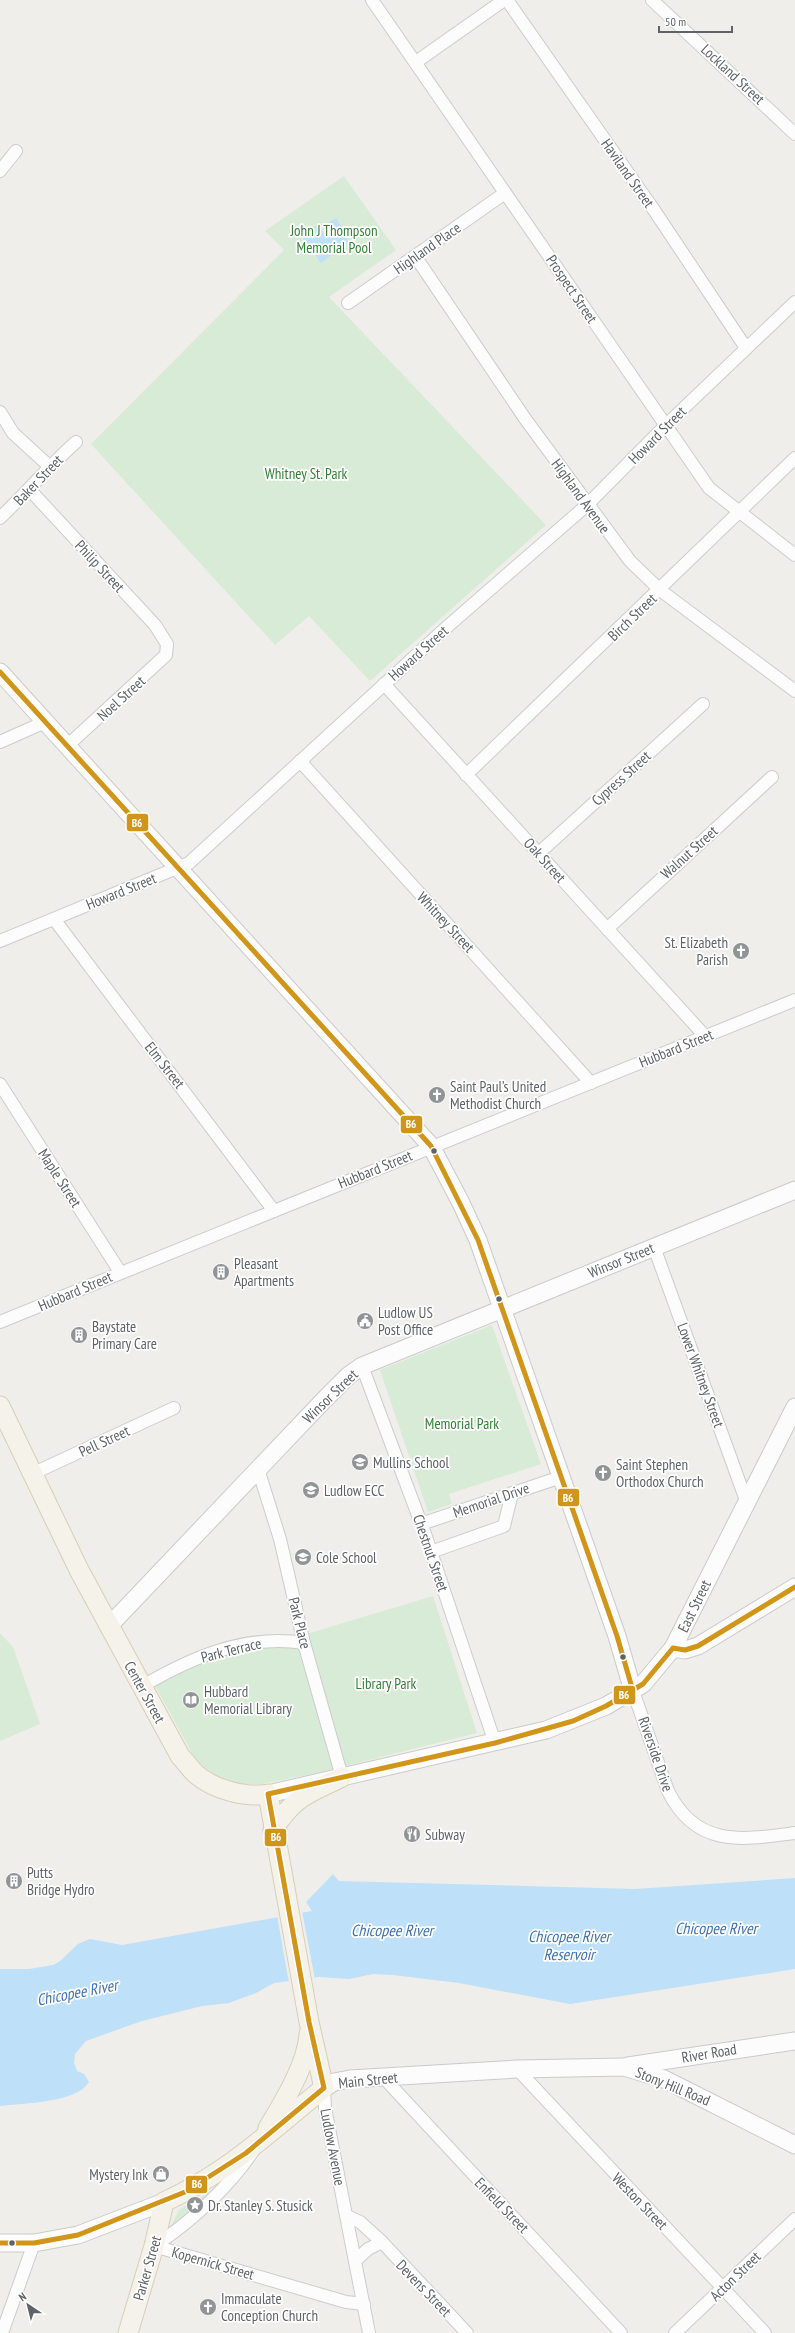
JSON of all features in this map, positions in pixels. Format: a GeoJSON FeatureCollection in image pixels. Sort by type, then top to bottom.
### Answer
{"type":"FeatureCollection","features":[{"type":"Feature","properties":{"kind":"main road","name":"Center Street"},"geometry":{"type":"LineString","coordinates":[[0,1406],[34,1473],[79,1570],[141,1687],[180,1756],[198,1775],[215,1786],[247,1795],[268,1794]]}},
{"type":"Feature","properties":{"kind":"main road"},"geometry":{"type":"LineString","coordinates":[[273,1830],[291,1805],[305,1795],[342,1777]]}},
{"type":"Feature","properties":{"kind":"main road"},"geometry":{"type":"LineString","coordinates":[[215,1786],[256,1810],[273,1830]]}},
{"type":"Feature","properties":{"kind":"main road"},"geometry":{"type":"LineString","coordinates":[[268,1794],[273,1830]]}},
{"type":"Feature","properties":{"kind":"main road","name":"Ludlow Avenue"},"geometry":{"type":"LineString","coordinates":[[273,1830],[309,2022],[324,2088]]}},
{"type":"Feature","properties":{"kind":"main road"},"geometry":{"type":"LineString","coordinates":[[257,2144],[284,2102],[304,2057],[308,2041],[309,2022]]}},
{"type":"Feature","properties":{"kind":"main road","name":"Main Street"},"geometry":{"type":"LineString","coordinates":[[164,2202],[207,2180],[257,2144],[324,2088]]}},
{"type":"Feature","properties":{"kind":"main road","name":"Parker Street"},"geometry":{"type":"LineString","coordinates":[[128,2333],[154,2246],[164,2202]]}},
{"type":"Feature","properties":{"kind":"street","name":"Prospect Street"},"geometry":{"type":"LineString","coordinates":[[372,0],[709,488],[795,555]]}},
{"type":"Feature","properties":{"kind":"street"},"geometry":{"type":"LineString","coordinates":[[416,62],[504,0]]}},
{"type":"Feature","properties":{"kind":"street","name":"Haviland Street"},"geometry":{"type":"LineString","coordinates":[[507,0],[650,204],[746,348]]}},
{"type":"Feature","properties":{"kind":"street","name":"Lockland Street"},"geometry":{"type":"LineString","coordinates":[[652,0],[795,134]]}},
{"type":"Feature","properties":{"kind":"street"},"geometry":{"type":"LineString","coordinates":[[0,171],[16,151]]}},
{"type":"Feature","properties":{"kind":"street","name":"Highland Place"},"geometry":{"type":"LineString","coordinates":[[348,303],[505,193]]}},
{"type":"Feature","properties":{"kind":"street","name":"Highland Avenue"},"geometry":{"type":"LineString","coordinates":[[415,256],[587,505],[630,561],[660,590],[795,692]]}},
{"type":"Feature","properties":{"kind":"street","name":"Howard Street"},"geometry":{"type":"LineString","coordinates":[[0,941],[177,869],[189,862],[384,684],[587,505],[665,426],[795,302]]}},
{"type":"Feature","properties":{"kind":"street"},"geometry":{"type":"LineString","coordinates":[[0,412],[13,433],[49,466]]}},
{"type":"Feature","properties":{"kind":"street","name":"Baker Street"},"geometry":{"type":"LineString","coordinates":[[0,518],[30,490],[49,466],[76,442]]}},
{"type":"Feature","properties":{"kind":"street","name":"Birch Street"},"geometry":{"type":"LineString","coordinates":[[466,775],[660,590],[795,458]]}},
{"type":"Feature","properties":{"kind":"street","name":"Philip Street"},"geometry":{"type":"LineString","coordinates":[[30,490],[155,625],[167,644]]}},
{"type":"Feature","properties":{"kind":"street","name":"Noel Street"},"geometry":{"type":"LineString","coordinates":[[66,747],[166,655],[167,644]]}},
{"type":"Feature","properties":{"kind":"street"},"geometry":{"type":"LineString","coordinates":[[0,672],[66,747],[431,1146],[464,1209],[503,1308],[617,1636],[633,1691]]}},
{"type":"Feature","properties":{"kind":"street","name":"Oak Street"},"geometry":{"type":"LineString","coordinates":[[384,684],[705,1036]]}},
{"type":"Feature","properties":{"kind":"street","name":"Cypress Street"},"geometry":{"type":"LineString","coordinates":[[539,854],[703,704]]}},
{"type":"Feature","properties":{"kind":"street"},"geometry":{"type":"LineString","coordinates":[[0,742],[45,722]]}},
{"type":"Feature","properties":{"kind":"street","name":"Whitney Street"},"geometry":{"type":"LineString","coordinates":[[300,761],[591,1084]]}},
{"type":"Feature","properties":{"kind":"street","name":"Walnut Street"},"geometry":{"type":"LineString","coordinates":[[607,929],[772,777]]}},
{"type":"Feature","properties":{"kind":"street","name":"Elm Street"},"geometry":{"type":"LineString","coordinates":[[54,919],[274,1211]]}},
{"type":"Feature","properties":{"kind":"street","name":"Hubbard Street"},"geometry":{"type":"LineString","coordinates":[[0,1322],[431,1146],[591,1084],[795,1000]]}},
{"type":"Feature","properties":{"kind":"street","name":"Maple Street"},"geometry":{"type":"LineString","coordinates":[[0,1084],[120,1272]]}},
{"type":"Feature","properties":{"kind":"street","name":"Winsor Street"},"geometry":{"type":"LineString","coordinates":[[109,1626],[348,1376],[362,1366],[795,1190]]}},
{"type":"Feature","properties":{"kind":"street","name":"Lower Whitney Street"},"geometry":{"type":"LineString","coordinates":[[654,1247],[747,1503]]}},
{"type":"Feature","properties":{"kind":"street","name":"Chestnut Street"},"geometry":{"type":"LineString","coordinates":[[362,1366],[431,1552],[495,1743]]}},
{"type":"Feature","properties":{"kind":"street","name":"East Street"},"geometry":{"type":"LineString","coordinates":[[268,1794],[495,1743],[573,1721],[633,1691],[650,1677],[673,1648],[693,1604],[747,1503],[795,1407]]}},
{"type":"Feature","properties":{"kind":"street","name":"Pell Street"},"geometry":{"type":"LineString","coordinates":[[34,1473],[174,1408]]}},
{"type":"Feature","properties":{"kind":"street","name":"Park Place"},"geometry":{"type":"LineString","coordinates":[[258,1469],[280,1539],[304,1643],[342,1777]]}},
{"type":"Feature","properties":{"kind":"street","name":"Memorial Drive"},"geometry":{"type":"LineString","coordinates":[[421,1524],[561,1477]]}},
{"type":"Feature","properties":{"kind":"street"},"geometry":{"type":"LineString","coordinates":[[431,1552],[504,1526],[512,1493]]}},
{"type":"Feature","properties":{"kind":"street"},"geometry":{"type":"LineString","coordinates":[[673,1648],[685,1650],[698,1646],[795,1587]]}},
{"type":"Feature","properties":{"kind":"street","name":"Park Terrace"},"geometry":{"type":"LineString","coordinates":[[141,1687],[208,1652],[260,1641],[285,1640],[304,1643]]}},
{"type":"Feature","properties":{"kind":"street","name":"Riverside Drive"},"geometry":{"type":"LineString","coordinates":[[633,1691],[672,1801],[693,1822],[716,1836],[749,1839],[795,1833]]}},
{"type":"Feature","properties":{"kind":"street","name":"River Road"},"geometry":{"type":"LineString","coordinates":[[624,2067],[795,2041]]}},
{"type":"Feature","properties":{"kind":"street","name":"Stony Hill Road"},"geometry":{"type":"LineString","coordinates":[[445,2072],[624,2067],[664,2079],[795,2145]]}},
{"type":"Feature","properties":{"kind":"street","name":"Weston Street"},"geometry":{"type":"LineString","coordinates":[[517,2069],[765,2333]]}},
{"type":"Feature","properties":{"kind":"street","name":"Main Street"},"geometry":{"type":"LineString","coordinates":[[324,2088],[334,2082],[350,2079],[445,2072]]}},
{"type":"Feature","properties":{"kind":"street","name":"Enfield Street"},"geometry":{"type":"LineString","coordinates":[[383,2077],[621,2333]]}},
{"type":"Feature","properties":{"kind":"street","name":"Ludlow Avenue"},"geometry":{"type":"LineString","coordinates":[[324,2088],[325,2108],[356,2260],[369,2333]]}},
{"type":"Feature","properties":{"kind":"street"},"geometry":{"type":"LineString","coordinates":[[154,2246],[169,2236],[228,2184],[240,2171],[257,2144]]}},
{"type":"Feature","properties":{"kind":"street","name":"Main Street"},"geometry":{"type":"LineString","coordinates":[[0,2243],[34,2243],[78,2235],[164,2202]]}},
{"type":"Feature","properties":{"kind":"street","name":"Devens Street"},"geometry":{"type":"LineString","coordinates":[[347,2216],[360,2222],[382,2242],[467,2333]]}},
{"type":"Feature","properties":{"kind":"street","name":"Acton Street"},"geometry":{"type":"LineString","coordinates":[[675,2333],[795,2220]]}},
{"type":"Feature","properties":{"kind":"street"},"geometry":{"type":"LineString","coordinates":[[356,2260],[382,2242]]}},
{"type":"Feature","properties":{"kind":"street"},"geometry":{"type":"LineString","coordinates":[[2,2333],[34,2243]]}},
{"type":"Feature","properties":{"kind":"street","name":"Kopernick Street"},"geometry":{"type":"LineString","coordinates":[[154,2246],[346,2302],[364,2304]]}},
{"type":"Feature","properties":{"kind":"green space","name":"Whitney St. Park"},"geometry":{"type":"Polygon","coordinates":[[[344,176],[396,250],[329,297],[546,525],[370,681],[309,616],[275,645],[91,444],[284,250],[265,231],[344,176]]]}},
{"type":"Feature","properties":{"kind":"green space","name":"Memorial Park"},"geometry":{"type":"Polygon","coordinates":[[[492,1325],[541,1464],[449,1494],[452,1504],[428,1512],[380,1370],[492,1325]]]}},
{"type":"Feature","properties":{"kind":"green space","name":"Library Park"},"geometry":{"type":"Polygon","coordinates":[[[433,1596],[477,1733],[317,1773],[262,1784],[239,1784],[217,1776],[197,1762],[152,1680],[223,1649],[304,1643],[303,1635],[433,1596]]]}},
{"type":"Feature","properties":{"kind":"green space"},"geometry":{"type":"Polygon","coordinates":[[[0,1633],[13,1647],[40,1724],[0,1741],[0,1633]]]}},
{"type":"Feature","properties":{"kind":"green space"},"geometry":{"type":"Polygon","coordinates":[[[213,2190],[173,2229],[170,2228],[179,2210],[213,2190]]]}},
{"type":"Feature","properties":{"kind":"water"},"geometry":{"type":"Polygon","coordinates":[[[336,218],[347,234],[348,242],[321,263],[302,236],[317,225],[327,238],[335,233],[328,223],[336,218]]]}},
{"type":"Feature","properties":{"kind":"water"},"geometry":{"type":"Polygon","coordinates":[[[333,1874],[339,1881],[635,1889],[795,1878],[795,1969],[570,2004],[459,1983],[393,1975],[373,1974],[349,1979],[319,1977],[274,1983],[256,1993],[229,2003],[202,2006],[142,2021],[86,2041],[75,2054],[74,2063],[77,2071],[84,2074],[89,2082],[83,2089],[62,2098],[49,2101],[0,2106],[0,1969],[29,1969],[53,1965],[60,1961],[78,1944],[90,1939],[122,1945],[312,1911],[306,1902],[333,1874]]]}},
{"type":"Feature","properties":{"kind":"pier"},"geometry":{"type":"Polygon","coordinates":[[[302,1911],[315,1980],[289,1983],[277,1915],[302,1911]]]}},
{"type":"Feature","properties":{"kind":"transit line","name":"B6"},"geometry":{"type":"LineString","coordinates":[[0,672],[431,1146],[478,1240],[617,1636],[633,1691]]}},
{"type":"Feature","properties":{"kind":"transit line","name":"B6"},"geometry":{"type":"LineString","coordinates":[[0,2243],[34,2243],[78,2235],[185,2192],[246,2153],[324,2088],[309,2022],[268,1794],[495,1743],[573,1721],[606,1706],[643,1684],[673,1648],[685,1650],[698,1646],[795,1587]]}},
{"type":"Feature","properties":{"kind":"place","name":"St. Elizabeth Parish"},"geometry":{"type":"Point","coordinates":[741,951]}},
{"type":"Feature","properties":{"kind":"place","name":"Saint Paul’s United Methodist Church"},"geometry":{"type":"Point","coordinates":[437,1095]}},
{"type":"Feature","properties":{"kind":"place","name":"Pleasant Apartments"},"geometry":{"type":"Point","coordinates":[221,1272]}},
{"type":"Feature","properties":{"kind":"place","name":"Ludlow US Post Office"},"geometry":{"type":"Point","coordinates":[365,1321]}},
{"type":"Feature","properties":{"kind":"place","name":"Baystate Primary Care"},"geometry":{"type":"Point","coordinates":[79,1335]}},
{"type":"Feature","properties":{"kind":"place","name":"Mullins School"},"geometry":{"type":"Point","coordinates":[360,1462]}},
{"type":"Feature","properties":{"kind":"place","name":"Saint Stephen Orthodox Church"},"geometry":{"type":"Point","coordinates":[603,1473]}},
{"type":"Feature","properties":{"kind":"place","name":"Ludlow ECC"},"geometry":{"type":"Point","coordinates":[311,1490]}},
{"type":"Feature","properties":{"kind":"place","name":"Cole School"},"geometry":{"type":"Point","coordinates":[303,1557]}},
{"type":"Feature","properties":{"kind":"place","name":"Hubbard Memorial Library"},"geometry":{"type":"Point","coordinates":[191,1700]}},
{"type":"Feature","properties":{"kind":"place","name":"Subway"},"geometry":{"type":"Point","coordinates":[412,1834]}},
{"type":"Feature","properties":{"kind":"place","name":"Putts Bridge Hydro"},"geometry":{"type":"Point","coordinates":[14,1881]}},
{"type":"Feature","properties":{"kind":"place","name":"Mystery Ink"},"geometry":{"type":"Point","coordinates":[161,2174]}},
{"type":"Feature","properties":{"kind":"place","name":"Dr. Stanley S. Stusick"},"geometry":{"type":"Point","coordinates":[195,2205]}},
{"type":"Feature","properties":{"kind":"place","name":"Immaculate Conception Church"},"geometry":{"type":"Point","coordinates":[208,2307]}},
{"type":"Feature","properties":{"kind":"park label","name":"John J Thompson Memorial Pool"},"geometry":{"type":"Point","coordinates":[334,238]}},
{"type":"Feature","properties":{"kind":"water label","name":"Chicopee River"},"geometry":{"type":"Point","coordinates":[716,1928]}},
{"type":"Feature","properties":{"kind":"water label","name":"Chicopee River"},"geometry":{"type":"Point","coordinates":[392,1930]}},
{"type":"Feature","properties":{"kind":"water label","name":"Chicopee River Reservoir"},"geometry":{"type":"Point","coordinates":[569,1945]}},
{"type":"Feature","properties":{"kind":"water label","name":"Chicopee River"},"geometry":{"type":"Point","coordinates":[77,1992]}}]}
